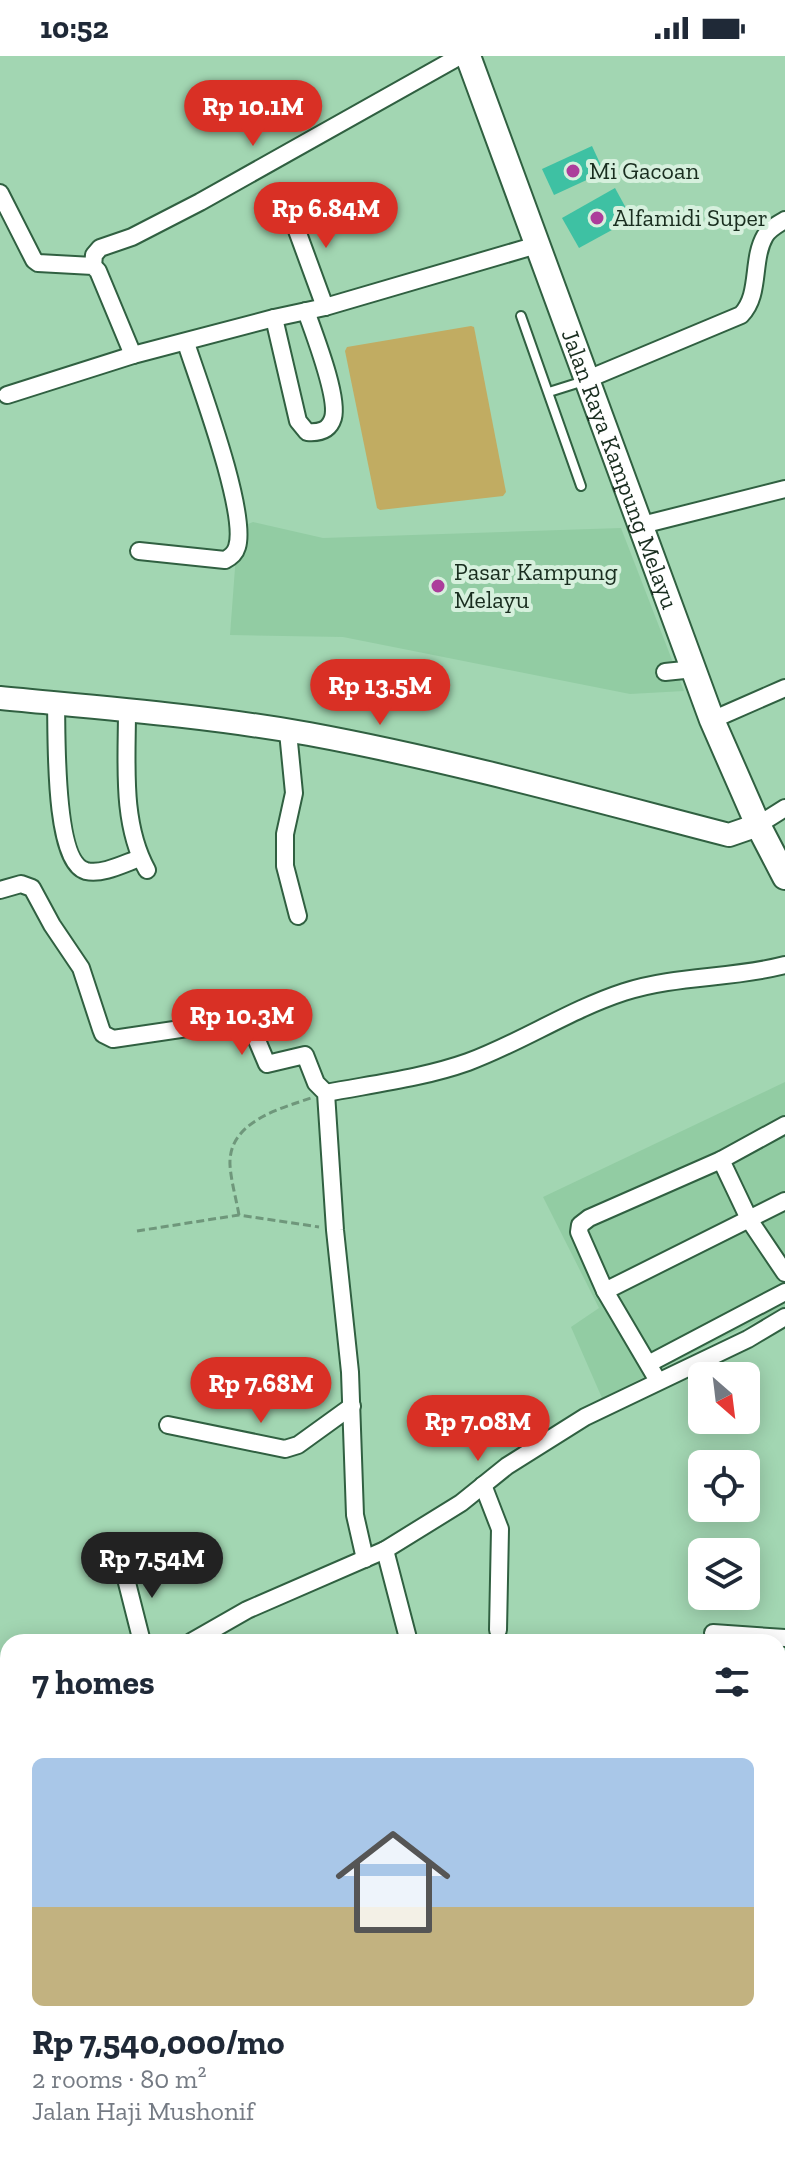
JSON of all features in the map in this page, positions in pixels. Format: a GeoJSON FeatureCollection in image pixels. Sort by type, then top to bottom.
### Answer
{"type":"FeatureCollection","features":[{"type":"Feature","properties":{"kind":"main road","name":"Jalan Raya Kampung Melayu"},"geometry":{"type":"LineString","coordinates":[[468,56],[712,720],[758,825],[785,877]]}},
{"type":"Feature","properties":{"kind":"main road"},"geometry":{"type":"LineString","coordinates":[[0,698],[127,710],[288,732],[511,779],[729,835],[758,825]]}},
{"type":"Feature","properties":{"kind":"street"},"geometry":{"type":"LineString","coordinates":[[93,266],[94,255],[100,248],[132,237],[200,202],[460,56]]}},
{"type":"Feature","properties":{"kind":"street"},"geometry":{"type":"LineString","coordinates":[[0,193],[34,260],[38,263],[93,266],[98,271],[133,355]]}},
{"type":"Feature","properties":{"kind":"street"},"geometry":{"type":"LineString","coordinates":[[288,206],[325,307]]}},
{"type":"Feature","properties":{"kind":"street"},"geometry":{"type":"LineString","coordinates":[[588,379],[741,315],[751,302],[759,254],[766,234],[785,220]]}},
{"type":"Feature","properties":{"kind":"street"},"geometry":{"type":"LineString","coordinates":[[7,395],[133,355],[325,307],[537,245]]}},
{"type":"Feature","properties":{"kind":"street"},"geometry":{"type":"LineString","coordinates":[[274,318],[298,421],[307,432],[317,433],[326,429],[334,416],[329,380],[306,311]]}},
{"type":"Feature","properties":{"kind":"street"},"geometry":{"type":"LineString","coordinates":[[139,551],[225,560],[235,552],[238,543],[236,505],[186,343]]}},
{"type":"Feature","properties":{"kind":"street"},"geometry":{"type":"LineString","coordinates":[[642,525],[785,489]]}},
{"type":"Feature","properties":{"kind":"street"},"geometry":{"type":"LineString","coordinates":[[665,672],[694,669]]}},
{"type":"Feature","properties":{"kind":"street"},"geometry":{"type":"LineString","coordinates":[[712,720],[785,688]]}},
{"type":"Feature","properties":{"kind":"street"},"geometry":{"type":"LineString","coordinates":[[56,703],[60,815],[76,865],[84,871],[97,872],[144,864],[130,816],[127,710]]}},
{"type":"Feature","properties":{"kind":"street"},"geometry":{"type":"LineString","coordinates":[[288,732],[294,793],[285,834],[285,866],[298,916]]}},
{"type":"Feature","properties":{"kind":"street"},"geometry":{"type":"LineString","coordinates":[[758,825],[785,808]]}},
{"type":"Feature","properties":{"kind":"street"},"geometry":{"type":"LineString","coordinates":[[0,890],[21,884],[32,888],[81,968],[101,1029],[108,1037],[113,1039],[248,1019],[267,1064],[305,1055],[316,1083],[326,1093],[352,1406],[355,1515],[365,1559]]}},
{"type":"Feature","properties":{"kind":"street"},"geometry":{"type":"LineString","coordinates":[[326,1093],[468,1062],[594,1003],[625,992],[690,978],[785,965]]}},
{"type":"Feature","properties":{"kind":"street"},"geometry":{"type":"LineString","coordinates":[[658,1381],[605,1291],[579,1232],[580,1225],[589,1218],[721,1160],[785,1125]]}},
{"type":"Feature","properties":{"kind":"street"},"geometry":{"type":"LineString","coordinates":[[721,1160],[750,1221],[785,1273]]}},
{"type":"Feature","properties":{"kind":"street"},"geometry":{"type":"LineString","coordinates":[[605,1291],[785,1201]]}},
{"type":"Feature","properties":{"kind":"street"},"geometry":{"type":"LineString","coordinates":[[650,1363],[785,1292]]}},
{"type":"Feature","properties":{"kind":"street"},"geometry":{"type":"LineString","coordinates":[[205,1634],[247,1610],[385,1550],[441,1516],[507,1466],[585,1417],[748,1339],[785,1317]]}},
{"type":"Feature","properties":{"kind":"street"},"geometry":{"type":"LineString","coordinates":[[168,1425],[285,1449],[298,1445],[352,1406]]}},
{"type":"Feature","properties":{"kind":"street"},"geometry":{"type":"LineString","coordinates":[[483,1485],[500,1529],[498,1630]]}},
{"type":"Feature","properties":{"kind":"street"},"geometry":{"type":"LineString","coordinates":[[385,1550],[407,1634]]}},
{"type":"Feature","properties":{"kind":"street"},"geometry":{"type":"LineString","coordinates":[[123,1567],[140,1634]]}},
{"type":"Feature","properties":{"kind":"street"},"geometry":{"type":"LineString","coordinates":[[713,1633],[727,1634]]}},
{"type":"Feature","properties":{"kind":"lane"},"geometry":{"type":"LineString","coordinates":[[521,316],[581,486]]}},
{"type":"Feature","properties":{"kind":"lane"},"geometry":{"type":"LineString","coordinates":[[549,392],[588,379]]}},
{"type":"Feature","properties":{"kind":"path"},"geometry":{"type":"LineString","coordinates":[[239,1215],[230,1164],[231,1152],[240,1134],[270,1112],[326,1093]]}},
{"type":"Feature","properties":{"kind":"path"},"geometry":{"type":"LineString","coordinates":[[137,1231],[239,1215],[335,1230]]}},
{"type":"Feature","properties":{"kind":"shaded area"},"geometry":{"type":"Polygon","coordinates":[[[474,327],[506,492],[503,496],[380,510],[377,508],[345,351],[347,347],[474,327]]]}},
{"type":"Feature","properties":{"kind":"shaded area","name":"Pasar Kampung Melayu"},"geometry":{"type":"Polygon","coordinates":[[[253,522],[323,538],[621,528],[684,691],[630,694],[343,637],[230,635],[238,528],[253,522]]]}},
{"type":"Feature","properties":{"kind":"shaded area"},"geometry":{"type":"Polygon","coordinates":[[[785,1082],[785,1307],[602,1398],[571,1327],[599,1308],[543,1197],[785,1082]]]}},
{"type":"Feature","properties":{"kind":"building","name":"Mi Gacoan"},"geometry":{"type":"Polygon","coordinates":[[[592,146],[604,172],[554,195],[542,169],[592,146]]]}},
{"type":"Feature","properties":{"kind":"building","name":"Alfamidi Super"},"geometry":{"type":"Polygon","coordinates":[[[615,188],[632,219],[579,248],[562,218],[615,188]]]}},
{"type":"Feature","properties":{"kind":"place","name":"Mi Gacoan"},"geometry":{"type":"Point","coordinates":[573,171]}},
{"type":"Feature","properties":{"kind":"place","name":"Alfamidi Super"},"geometry":{"type":"Point","coordinates":[597,218]}},
{"type":"Feature","properties":{"kind":"place","name":"Pasar Kampung Melayu"},"geometry":{"type":"Point","coordinates":[438,586]}}]}
